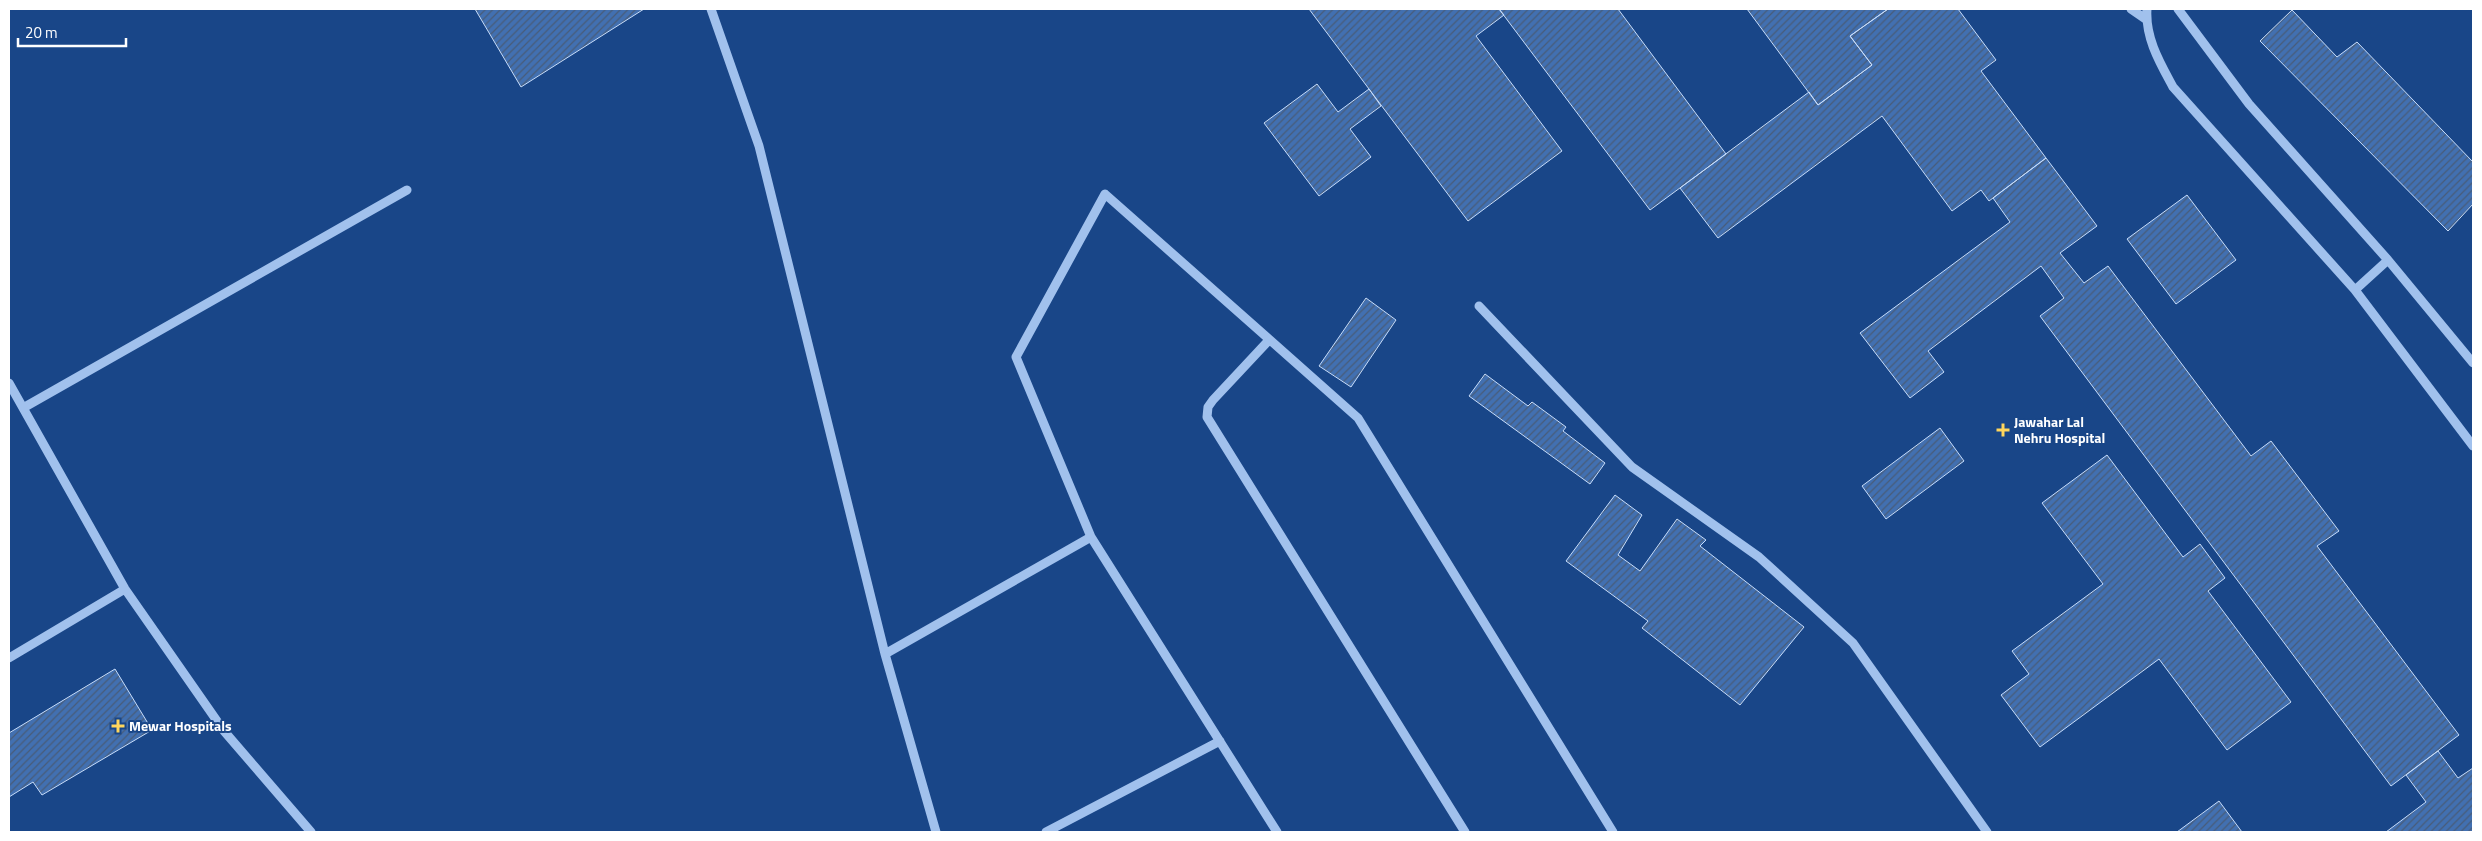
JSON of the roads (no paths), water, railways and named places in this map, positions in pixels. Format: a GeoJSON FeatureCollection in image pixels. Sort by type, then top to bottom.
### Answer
{"type":"FeatureCollection","features":[{"type":"Feature","properties":{"kind":"street"},"geometry":{"type":"LineString","coordinates":[[711,9],[759,146],[885,654],[936,832]]}},
{"type":"Feature","properties":{"kind":"street"},"geometry":{"type":"LineString","coordinates":[[2131,9],[2146,20]]}},
{"type":"Feature","properties":{"kind":"street"},"geometry":{"type":"LineString","coordinates":[[2147,9],[2146,20],[2156,56],[2174,88],[2355,290],[2473,446]]}},
{"type":"Feature","properties":{"kind":"street"},"geometry":{"type":"LineString","coordinates":[[2178,9],[2249,104],[2388,260],[2473,363]]}},
{"type":"Feature","properties":{"kind":"street"},"geometry":{"type":"LineString","coordinates":[[23,408],[406,190]]}},
{"type":"Feature","properties":{"kind":"street"},"geometry":{"type":"LineString","coordinates":[[1277,832],[1091,537],[1016,357],[1105,194],[1358,418],[1613,832]]}},
{"type":"Feature","properties":{"kind":"street"},"geometry":{"type":"LineString","coordinates":[[2355,290],[2388,260]]}},
{"type":"Feature","properties":{"kind":"street"},"geometry":{"type":"LineString","coordinates":[[1479,306],[1632,467],[1759,557],[1853,643],[1987,832]]}},
{"type":"Feature","properties":{"kind":"street"},"geometry":{"type":"LineString","coordinates":[[1269,340],[1213,400],[1208,407],[1207,417],[1465,832]]}},
{"type":"Feature","properties":{"kind":"street"},"geometry":{"type":"LineString","coordinates":[[9,383],[125,588],[224,731],[311,832]]}},
{"type":"Feature","properties":{"kind":"street"},"geometry":{"type":"LineString","coordinates":[[885,654],[1091,537]]}},
{"type":"Feature","properties":{"kind":"street"},"geometry":{"type":"LineString","coordinates":[[9,658],[125,588]]}},
{"type":"Feature","properties":{"kind":"street"},"geometry":{"type":"LineString","coordinates":[[1046,832],[1220,741]]}},
{"type":"Feature","properties":{"kind":"place","name":"Jawahar Lal Nehru Hospital"},"geometry":{"type":"Point","coordinates":[2003,430]}},
{"type":"Feature","properties":{"kind":"place","name":"Mewar Hospitals"},"geometry":{"type":"Point","coordinates":[118,726]}}]}
